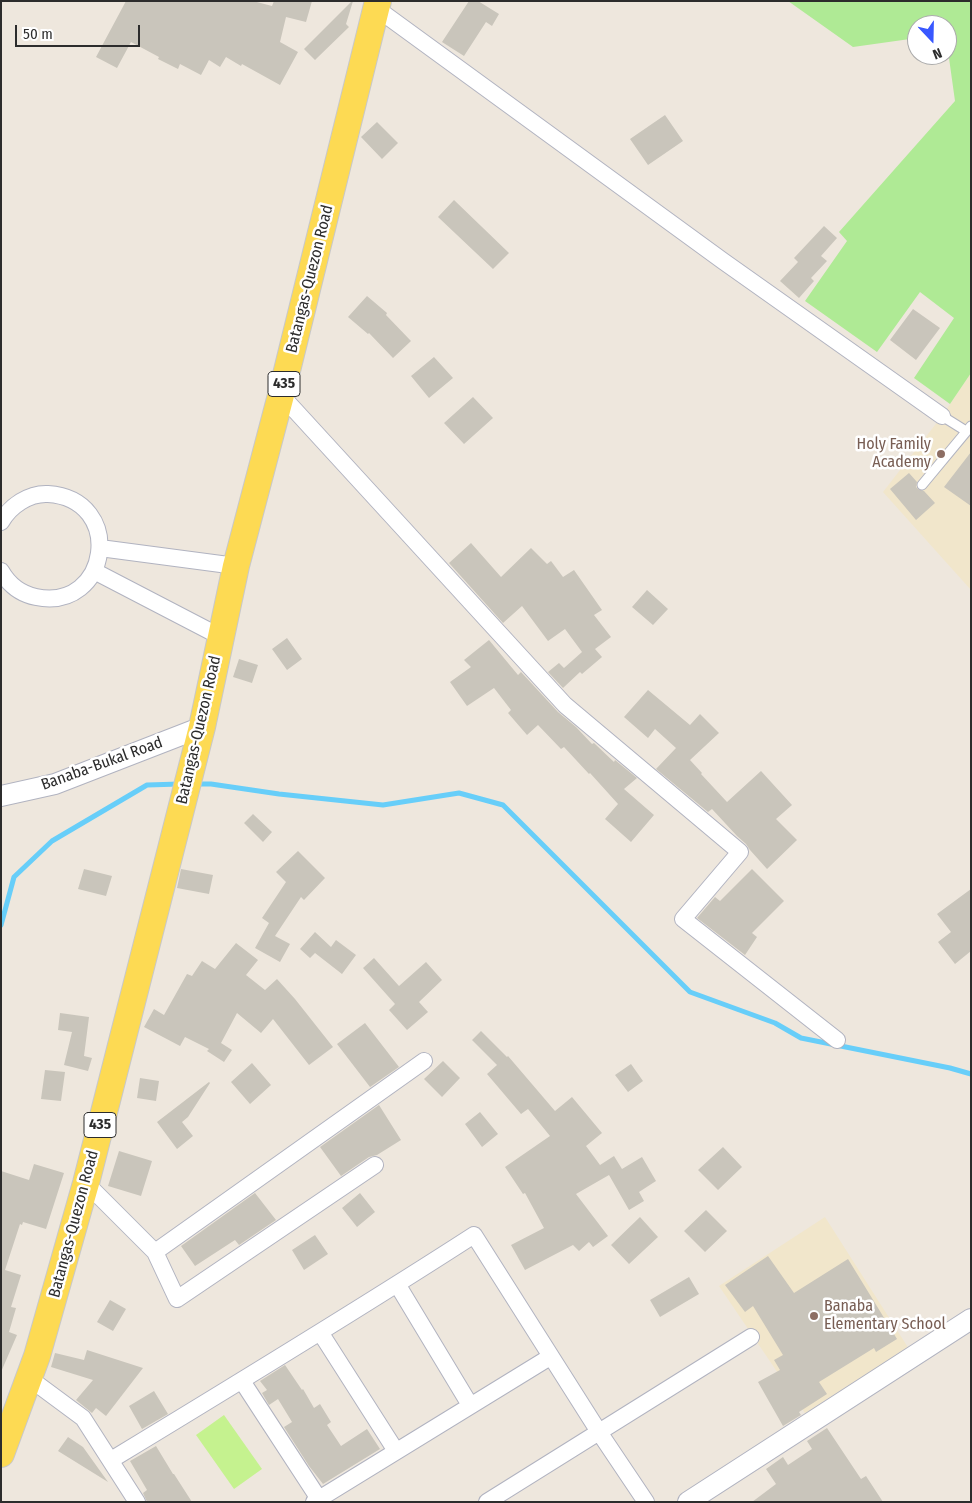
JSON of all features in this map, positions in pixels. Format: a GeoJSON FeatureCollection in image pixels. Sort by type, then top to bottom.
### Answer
{"type":"FeatureCollection","features":[{"type":"Feature","properties":{"kind":"main road","name":"Batangas-Quezon Road"},"geometry":{"type":"LineString","coordinates":[[1,1454],[30,1378],[86,1183],[202,727],[236,566],[281,395],[377,4]]}},
{"type":"Feature","properties":{"kind":"street"},"geometry":{"type":"LineString","coordinates":[[377,4],[723,261],[942,416]]}},
{"type":"Feature","properties":{"kind":"street"},"geometry":{"type":"LineString","coordinates":[[281,395],[565,705],[740,852],[684,919],[837,1040]]}},
{"type":"Feature","properties":{"kind":"street"},"geometry":{"type":"LineString","coordinates":[[1,522],[14,506],[29,497],[46,494],[63,496],[78,504],[91,516],[98,531],[100,548],[99,560],[86,583],[74,592],[59,598],[44,599],[29,596],[16,589],[1,571]]}},
{"type":"Feature","properties":{"kind":"street"},"geometry":{"type":"LineString","coordinates":[[100,548],[236,566]]}},
{"type":"Feature","properties":{"kind":"street"},"geometry":{"type":"LineString","coordinates":[[94,571],[221,637]]}},
{"type":"Feature","properties":{"kind":"street","name":"Banaba-Bukal Road"},"geometry":{"type":"LineString","coordinates":[[1,796],[55,784],[202,727]]}},
{"type":"Feature","properties":{"kind":"street"},"geometry":{"type":"LineString","coordinates":[[155,1252],[424,1061]]}},
{"type":"Feature","properties":{"kind":"street"},"geometry":{"type":"LineString","coordinates":[[86,1183],[155,1252],[177,1299],[375,1165]]}},
{"type":"Feature","properties":{"kind":"street"},"geometry":{"type":"LineString","coordinates":[[111,1460],[474,1235],[550,1357],[646,1502]]}},
{"type":"Feature","properties":{"kind":"street"},"geometry":{"type":"LineString","coordinates":[[397,1284],[470,1405]]}},
{"type":"Feature","properties":{"kind":"street"},"geometry":{"type":"LineString","coordinates":[[688,1502],[971,1319]]}},
{"type":"Feature","properties":{"kind":"street"},"geometry":{"type":"LineString","coordinates":[[320,1332],[396,1451]]}},
{"type":"Feature","properties":{"kind":"street"},"geometry":{"type":"LineString","coordinates":[[487,1502],[751,1337]]}},
{"type":"Feature","properties":{"kind":"street"},"geometry":{"type":"LineString","coordinates":[[242,1380],[316,1500],[550,1357]]}},
{"type":"Feature","properties":{"kind":"street"},"geometry":{"type":"LineString","coordinates":[[30,1378],[83,1418],[137,1502]]}},
{"type":"Feature","properties":{"kind":"lane"},"geometry":{"type":"LineString","coordinates":[[922,485],[969,429],[942,416]]}},
{"type":"Feature","properties":{"kind":"shaded area","name":"Holy Family Academy"},"geometry":{"type":"Polygon","coordinates":[[[971,373],[971,590],[883,492],[942,416],[971,373]]]}},
{"type":"Feature","properties":{"kind":"shaded area","name":"Banaba Elementary School"},"geometry":{"type":"Polygon","coordinates":[[[825,1217],[909,1349],[807,1416],[719,1286],[825,1217]]]}},
{"type":"Feature","properties":{"kind":"green space"},"geometry":{"type":"Polygon","coordinates":[[[788,1],[971,1],[971,373],[950,404],[914,378],[954,318],[920,292],[877,352],[805,301],[847,241],[839,232],[955,101],[950,65],[957,65],[957,15],[907,15],[907,39],[853,47],[788,1]]]}},
{"type":"Feature","properties":{"kind":"green space"},"geometry":{"type":"Polygon","coordinates":[[[224,1415],[262,1469],[234,1489],[196,1435],[224,1415]]]}},
{"type":"Feature","properties":{"kind":"building"},"geometry":{"type":"Polygon","coordinates":[[[126,1],[253,1],[272,6],[274,1],[312,1],[306,22],[286,17],[280,42],[298,52],[280,85],[226,57],[220,67],[209,60],[201,75],[180,64],[178,69],[131,42],[117,68],[96,57],[126,1]]]}},
{"type":"Feature","properties":{"kind":"building"},"geometry":{"type":"Polygon","coordinates":[[[352,1],[346,24],[349,27],[315,60],[304,49],[352,1]]]}},
{"type":"Feature","properties":{"kind":"building"},"geometry":{"type":"Polygon","coordinates":[[[469,1],[478,1],[499,14],[492,26],[486,22],[464,56],[442,42],[469,1]]]}},
{"type":"Feature","properties":{"kind":"building"},"geometry":{"type":"Polygon","coordinates":[[[665,115],[683,141],[648,165],[630,139],[665,115]]]}},
{"type":"Feature","properties":{"kind":"building"},"geometry":{"type":"Polygon","coordinates":[[[377,122],[398,143],[382,159],[361,137],[377,122]]]}},
{"type":"Feature","properties":{"kind":"building"},"geometry":{"type":"Polygon","coordinates":[[[454,200],[509,253],[493,269],[438,217],[454,200]]]}},
{"type":"Feature","properties":{"kind":"building"},"geometry":{"type":"Polygon","coordinates":[[[824,226],[837,238],[821,256],[827,261],[811,278],[814,281],[799,298],[780,281],[798,262],[794,258],[824,226]]]}},
{"type":"Feature","properties":{"kind":"building"},"geometry":{"type":"Polygon","coordinates":[[[367,296],[387,313],[386,315],[411,341],[393,358],[369,333],[348,317],[367,296]]]}},
{"type":"Feature","properties":{"kind":"building"},"geometry":{"type":"Polygon","coordinates":[[[913,309],[940,328],[916,360],[890,340],[913,309]]]}},
{"type":"Feature","properties":{"kind":"building"},"geometry":{"type":"Polygon","coordinates":[[[434,357],[453,378],[429,398],[411,376],[434,357]]]}},
{"type":"Feature","properties":{"kind":"building"},"geometry":{"type":"Polygon","coordinates":[[[473,397],[493,418],[464,444],[444,423],[473,397]]]}},
{"type":"Feature","properties":{"kind":"building"},"geometry":{"type":"Polygon","coordinates":[[[971,452],[971,506],[944,487],[971,452]]]}},
{"type":"Feature","properties":{"kind":"building"},"geometry":{"type":"Polygon","coordinates":[[[909,473],[917,482],[916,487],[924,491],[935,503],[916,520],[890,489],[909,473]]]}},
{"type":"Feature","properties":{"kind":"building"},"geometry":{"type":"Polygon","coordinates":[[[471,543],[501,577],[531,548],[547,564],[551,561],[563,577],[574,570],[602,610],[594,615],[611,637],[595,649],[602,657],[582,674],[580,672],[563,688],[548,672],[559,663],[564,668],[582,652],[565,629],[548,641],[522,606],[503,623],[449,563],[471,543]]]}},
{"type":"Feature","properties":{"kind":"building"},"geometry":{"type":"Polygon","coordinates":[[[647,590],[668,609],[653,625],[632,607],[647,590]]]}},
{"type":"Feature","properties":{"kind":"building"},"geometry":{"type":"Polygon","coordinates":[[[287,638],[302,659],[287,670],[272,649],[287,638]]]}},
{"type":"Feature","properties":{"kind":"building"},"geometry":{"type":"Polygon","coordinates":[[[489,640],[518,675],[521,672],[558,712],[592,744],[594,743],[614,762],[615,760],[637,778],[624,789],[654,815],[631,842],[605,819],[618,804],[564,747],[561,749],[538,725],[527,735],[508,713],[511,710],[494,688],[467,706],[450,682],[471,667],[464,660],[489,640]]]}},
{"type":"Feature","properties":{"kind":"building"},"geometry":{"type":"Polygon","coordinates":[[[239,659],[258,665],[252,683],[233,677],[239,659]]]}},
{"type":"Feature","properties":{"kind":"building"},"geometry":{"type":"Polygon","coordinates":[[[648,690],[690,725],[700,714],[719,733],[690,760],[727,802],[761,771],[792,805],[776,819],[797,840],[767,869],[712,809],[708,812],[656,769],[676,748],[655,729],[648,738],[624,717],[648,690]]]}},
{"type":"Feature","properties":{"kind":"building"},"geometry":{"type":"Polygon","coordinates":[[[253,814],[272,832],[263,842],[244,823],[253,814]]]}},
{"type":"Feature","properties":{"kind":"building"},"geometry":{"type":"Polygon","coordinates":[[[298,851],[325,878],[304,900],[301,897],[275,936],[290,944],[280,962],[255,948],[269,923],[262,918],[286,882],[276,872],[298,851]]]}},
{"type":"Feature","properties":{"kind":"building"},"geometry":{"type":"Polygon","coordinates":[[[84,869],[112,876],[106,896],[78,889],[84,869]]]}},
{"type":"Feature","properties":{"kind":"building"},"geometry":{"type":"Polygon","coordinates":[[[181,869],[213,875],[209,894],[177,888],[181,869]]]}},
{"type":"Feature","properties":{"kind":"building"},"geometry":{"type":"Polygon","coordinates":[[[752,869],[784,901],[752,933],[757,937],[745,955],[697,918],[715,897],[720,901],[752,869]]]}},
{"type":"Feature","properties":{"kind":"building"},"geometry":{"type":"Polygon","coordinates":[[[971,889],[971,951],[955,964],[938,942],[951,932],[937,914],[971,889]]]}},
{"type":"Feature","properties":{"kind":"building"},"geometry":{"type":"Polygon","coordinates":[[[315,932],[331,947],[336,940],[356,955],[342,974],[315,953],[310,958],[300,949],[315,932]]]}},
{"type":"Feature","properties":{"kind":"building"},"geometry":{"type":"Polygon","coordinates":[[[236,943],[258,960],[246,975],[265,990],[277,979],[333,1047],[309,1065],[273,1019],[261,1033],[237,1013],[221,1043],[232,1050],[224,1062],[207,1051],[209,1049],[185,1037],[180,1046],[144,1027],[154,1009],[164,1015],[187,974],[192,976],[202,961],[215,969],[236,943]]]}},
{"type":"Feature","properties":{"kind":"building"},"geometry":{"type":"Polygon","coordinates":[[[374,958],[399,986],[426,962],[442,980],[419,1002],[428,1012],[407,1030],[389,1010],[395,1004],[363,968],[374,958]]]}},
{"type":"Feature","properties":{"kind":"building"},"geometry":{"type":"Polygon","coordinates":[[[60,1013],[89,1017],[84,1056],[92,1058],[88,1071],[64,1065],[72,1032],[58,1030],[60,1013]]]}},
{"type":"Feature","properties":{"kind":"building"},"geometry":{"type":"Polygon","coordinates":[[[365,1023],[399,1067],[370,1087],[337,1044],[365,1023]]]}},
{"type":"Feature","properties":{"kind":"building"},"geometry":{"type":"Polygon","coordinates":[[[481,1031],[508,1056],[555,1111],[572,1097],[602,1133],[586,1146],[600,1165],[614,1156],[622,1169],[642,1157],[656,1181],[639,1192],[644,1201],[629,1210],[609,1175],[576,1194],[608,1236],[593,1247],[589,1242],[579,1251],[573,1245],[525,1270],[511,1245],[544,1228],[525,1193],[523,1194],[505,1167],[550,1136],[528,1109],[521,1114],[487,1074],[497,1065],[472,1040],[481,1031]]]}},
{"type":"Feature","properties":{"kind":"building"},"geometry":{"type":"Polygon","coordinates":[[[443,1061],[460,1078],[442,1097],[424,1079],[443,1061]]]}},
{"type":"Feature","properties":{"kind":"building"},"geometry":{"type":"Polygon","coordinates":[[[252,1063],[271,1085],[250,1104],[231,1082],[252,1063]]]}},
{"type":"Feature","properties":{"kind":"building"},"geometry":{"type":"Polygon","coordinates":[[[631,1064],[643,1081],[628,1092],[615,1075],[631,1064]]]}},
{"type":"Feature","properties":{"kind":"building"},"geometry":{"type":"Polygon","coordinates":[[[45,1070],[65,1072],[61,1101],[41,1099],[45,1070]]]}},
{"type":"Feature","properties":{"kind":"building"},"geometry":{"type":"Polygon","coordinates":[[[140,1078],[159,1081],[156,1101],[137,1098],[140,1078]]]}},
{"type":"Feature","properties":{"kind":"building"},"geometry":{"type":"Polygon","coordinates":[[[209,1082],[188,1117],[182,1122],[193,1136],[177,1149],[157,1122],[209,1082]]]}},
{"type":"Feature","properties":{"kind":"building"},"geometry":{"type":"Polygon","coordinates":[[[379,1105],[401,1140],[377,1155],[369,1157],[341,1176],[320,1147],[379,1105]]]}},
{"type":"Feature","properties":{"kind":"building"},"geometry":{"type":"Polygon","coordinates":[[[480,1112],[498,1134],[482,1147],[465,1124],[480,1112]]]}},
{"type":"Feature","properties":{"kind":"building"},"geometry":{"type":"Polygon","coordinates":[[[723,1147],[742,1167],[718,1190],[698,1170],[723,1147]]]}},
{"type":"Feature","properties":{"kind":"building"},"geometry":{"type":"Polygon","coordinates":[[[119,1151],[152,1161],[141,1196],[108,1186],[119,1151]]]}},
{"type":"Feature","properties":{"kind":"building"},"geometry":{"type":"Polygon","coordinates":[[[34,1164],[64,1173],[46,1229],[23,1222],[22,1225],[20,1224],[5,1270],[21,1275],[11,1307],[16,1308],[9,1332],[17,1335],[1,1372],[1,1171],[29,1180],[34,1164]]]}},
{"type":"Feature","properties":{"kind":"building"},"geometry":{"type":"Polygon","coordinates":[[[255,1193],[276,1220],[239,1245],[235,1240],[195,1266],[181,1246],[255,1193]]]}},
{"type":"Feature","properties":{"kind":"building"},"geometry":{"type":"Polygon","coordinates":[[[360,1193],[375,1212],[357,1227],[342,1208],[360,1193]]]}},
{"type":"Feature","properties":{"kind":"building"},"geometry":{"type":"Polygon","coordinates":[[[706,1210],[727,1231],[705,1252],[684,1231],[706,1210]]]}},
{"type":"Feature","properties":{"kind":"building"},"geometry":{"type":"Polygon","coordinates":[[[640,1217],[658,1237],[629,1264],[611,1245],[640,1217]]]}},
{"type":"Feature","properties":{"kind":"building"},"geometry":{"type":"Polygon","coordinates":[[[315,1235],[328,1254],[304,1270],[292,1250],[315,1235]]]}},
{"type":"Feature","properties":{"kind":"building","name":"Banaba Elementary School"},"geometry":{"type":"Polygon","coordinates":[[[768,1256],[794,1293],[848,1259],[897,1339],[876,1352],[874,1348],[819,1382],[827,1394],[799,1412],[801,1415],[783,1426],[758,1382],[780,1370],[774,1360],[783,1355],[753,1306],[745,1312],[725,1285],[768,1256]]]}},
{"type":"Feature","properties":{"kind":"building"},"geometry":{"type":"Polygon","coordinates":[[[689,1277],[699,1294],[660,1317],[650,1300],[689,1277]]]}},
{"type":"Feature","properties":{"kind":"building"},"geometry":{"type":"Polygon","coordinates":[[[110,1300],[126,1309],[113,1331],[97,1322],[110,1300]]]}},
{"type":"Feature","properties":{"kind":"building"},"geometry":{"type":"Polygon","coordinates":[[[87,1350],[143,1368],[106,1416],[96,1408],[92,1413],[76,1400],[93,1380],[51,1367],[55,1353],[84,1360],[87,1350]]]}},
{"type":"Feature","properties":{"kind":"building"},"geometry":{"type":"Polygon","coordinates":[[[285,1365],[303,1389],[314,1408],[320,1404],[331,1422],[327,1425],[341,1446],[367,1429],[380,1449],[323,1484],[284,1427],[292,1422],[278,1399],[269,1405],[262,1393],[267,1390],[260,1381],[285,1365]]]}},
{"type":"Feature","properties":{"kind":"building"},"geometry":{"type":"Polygon","coordinates":[[[154,1391],[168,1414],[142,1429],[129,1406],[154,1391]]]}},
{"type":"Feature","properties":{"kind":"building"},"geometry":{"type":"Polygon","coordinates":[[[827,1428],[861,1479],[866,1476],[883,1502],[752,1502],[776,1484],[766,1469],[783,1457],[788,1465],[812,1449],[807,1441],[827,1428]]]}},
{"type":"Feature","properties":{"kind":"building"},"geometry":{"type":"Polygon","coordinates":[[[68,1437],[83,1447],[108,1482],[58,1451],[68,1437]]]}},
{"type":"Feature","properties":{"kind":"building"},"geometry":{"type":"Polygon","coordinates":[[[156,1446],[192,1502],[147,1502],[143,1493],[147,1490],[130,1461],[156,1446]]]}},
{"type":"Feature","properties":{"kind":"waterway"},"geometry":{"type":"LineString","coordinates":[[1,925],[14,877],[52,841],[147,785],[180,784]]}},
{"type":"Feature","properties":{"kind":"waterway"},"geometry":{"type":"LineString","coordinates":[[196,784],[211,784],[279,794],[383,805],[459,793],[503,805],[690,992],[775,1023],[801,1038],[950,1068],[971,1074]]}},
{"type":"Feature","properties":{"kind":"place","name":"Holy Family Academy"},"geometry":{"type":"Point","coordinates":[941,454]}},
{"type":"Feature","properties":{"kind":"place","name":"Banaba Elementary School"},"geometry":{"type":"Point","coordinates":[814,1316]}}]}
